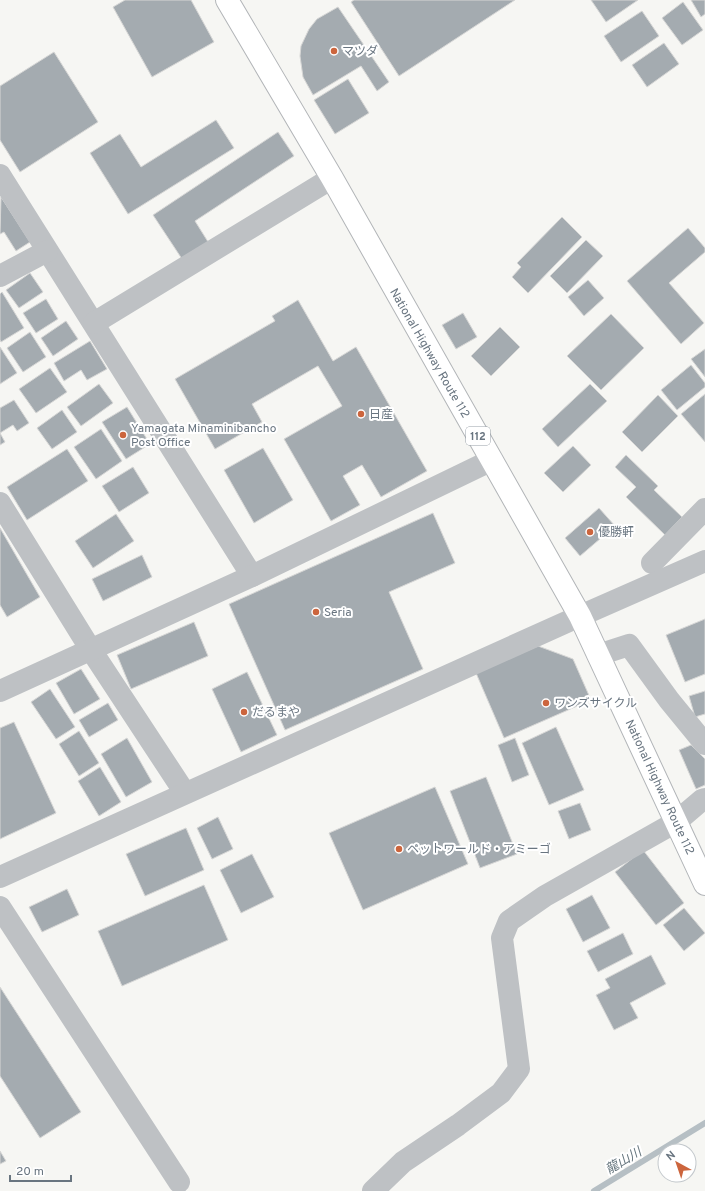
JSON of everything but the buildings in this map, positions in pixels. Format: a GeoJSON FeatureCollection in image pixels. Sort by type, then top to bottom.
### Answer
{"type":"FeatureCollection","features":[{"type":"Feature","properties":{"kind":"highway","name":"National Highway Route 112"},"geometry":{"type":"LineString","coordinates":[[227,0],[332,178],[580,616],[705,884]]}},
{"type":"Feature","properties":{"kind":"street"},"geometry":{"type":"LineString","coordinates":[[0,175],[252,576]]}},
{"type":"Feature","properties":{"kind":"street"},"geometry":{"type":"LineString","coordinates":[[94,323],[332,178]]}},
{"type":"Feature","properties":{"kind":"street"},"geometry":{"type":"LineString","coordinates":[[0,276],[47,250]]}},
{"type":"Feature","properties":{"kind":"street"},"geometry":{"type":"LineString","coordinates":[[0,691],[252,576],[492,460]]}},
{"type":"Feature","properties":{"kind":"street"},"geometry":{"type":"LineString","coordinates":[[0,503],[91,650],[185,793]]}},
{"type":"Feature","properties":{"kind":"street"},"geometry":{"type":"LineString","coordinates":[[652,563],[705,509]]}},
{"type":"Feature","properties":{"kind":"street"},"geometry":{"type":"LineString","coordinates":[[0,877],[705,561]]}},
{"type":"Feature","properties":{"kind":"street"},"geometry":{"type":"LineString","coordinates":[[598,655],[629,645],[669,700],[705,744]]}},
{"type":"Feature","properties":{"kind":"street"},"geometry":{"type":"LineString","coordinates":[[373,1191],[403,1162],[458,1125],[501,1093],[519,1068],[502,938],[509,921],[545,896],[676,822],[705,799]]}},
{"type":"Feature","properties":{"kind":"street"},"geometry":{"type":"LineString","coordinates":[[0,907],[180,1182]]}},
{"type":"Feature","properties":{"kind":"waterway","name":"龍山川"},"geometry":{"type":"LineString","coordinates":[[594,1191],[705,1123]]}},
{"type":"Feature","properties":{"kind":"place","name":"マツダ"},"geometry":{"type":"Point","coordinates":[334,51]}},
{"type":"Feature","properties":{"kind":"place","name":"日産"},"geometry":{"type":"Point","coordinates":[361,414]}},
{"type":"Feature","properties":{"kind":"place","name":"Yamagata Minaminibancho Post Office"},"geometry":{"type":"Point","coordinates":[123,435]}},
{"type":"Feature","properties":{"kind":"place","name":"優勝軒"},"geometry":{"type":"Point","coordinates":[590,532]}},
{"type":"Feature","properties":{"kind":"place","name":"Seria"},"geometry":{"type":"Point","coordinates":[316,612]}},
{"type":"Feature","properties":{"kind":"place","name":"ワンズサイクル"},"geometry":{"type":"Point","coordinates":[546,703]}},
{"type":"Feature","properties":{"kind":"place","name":"だるまや"},"geometry":{"type":"Point","coordinates":[244,712]}},
{"type":"Feature","properties":{"kind":"place","name":"ペットワールド・アミーゴ"},"geometry":{"type":"Point","coordinates":[399,849]}}]}
